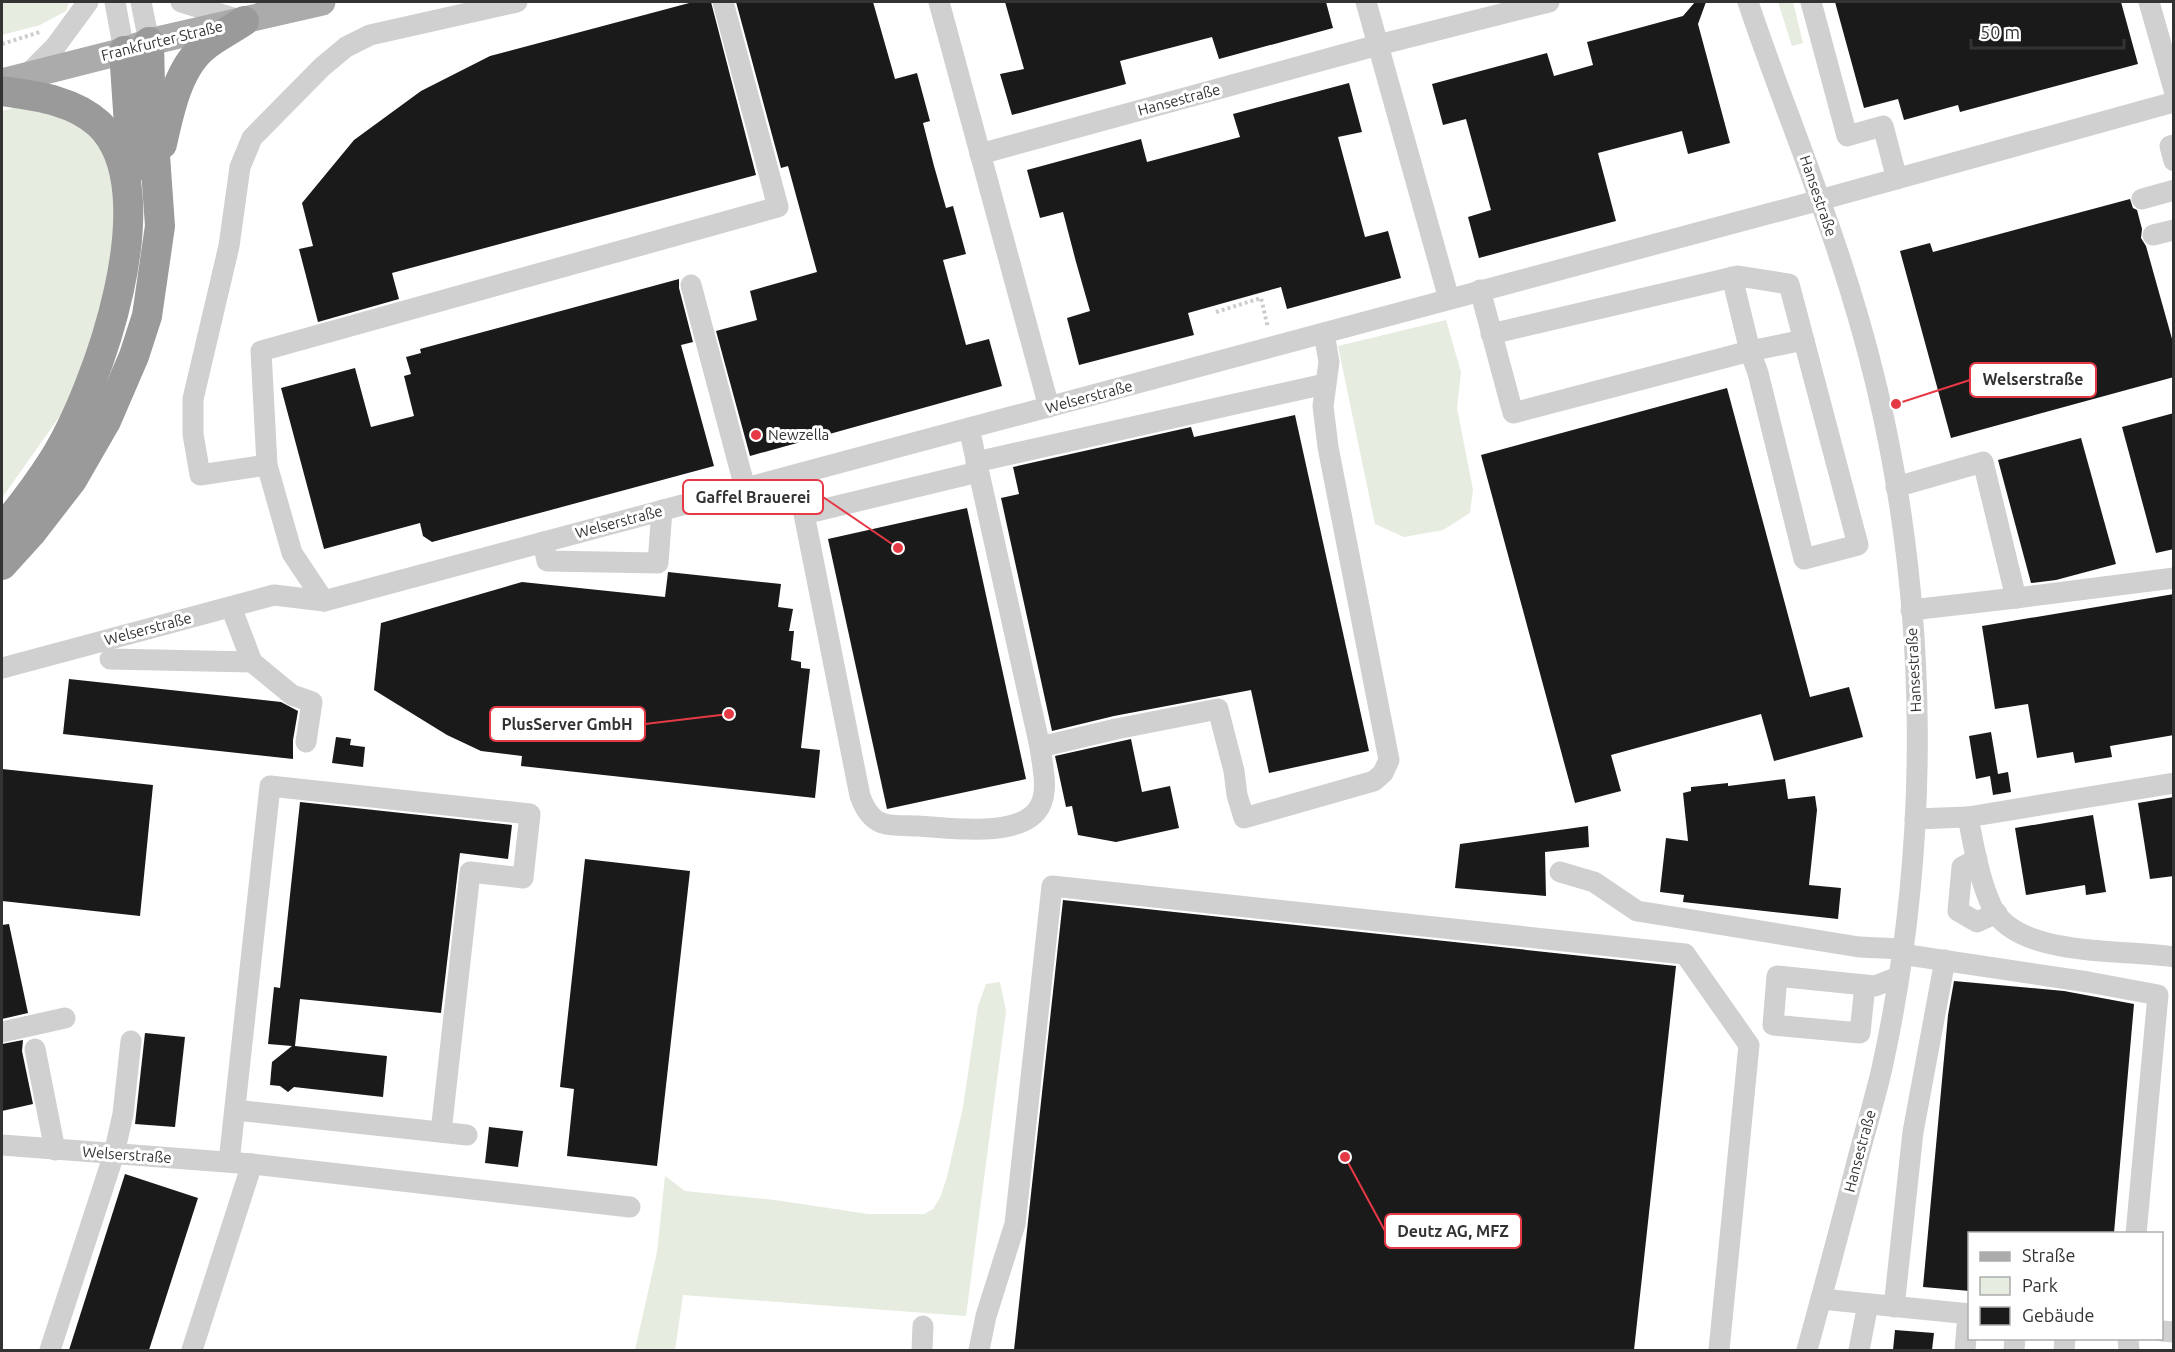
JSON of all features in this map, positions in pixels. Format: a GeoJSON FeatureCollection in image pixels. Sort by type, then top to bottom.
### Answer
{"type":"FeatureCollection","features":[{"type":"Feature","properties":{"kind":"highway"},"geometry":{"type":"LineString","coordinates":[[158,167],[168,117],[182,77],[192,60],[204,47],[244,21]]}},
{"type":"Feature","properties":{"kind":"highway"},"geometry":{"type":"LineString","coordinates":[[2,565],[31,533],[72,480],[106,421],[134,356],[147,316],[160,226],[158,167],[150,85],[137,47]]}},
{"type":"Feature","properties":{"kind":"highway"},"geometry":{"type":"LineString","coordinates":[[128,185],[131,167],[130,140],[137,47]]}},
{"type":"Feature","properties":{"kind":"highway"},"geometry":{"type":"LineString","coordinates":[[2,91],[67,104],[88,115],[110,137],[123,161],[129,206],[124,264],[105,347],[81,407],[54,458],[23,504],[2,528]]}},
{"type":"Feature","properties":{"kind":"main road","name":"Frankfurter Straße"},"geometry":{"type":"LineString","coordinates":[[14,78],[322,2]]}},
{"type":"Feature","properties":{"kind":"street"},"geometry":{"type":"LineString","coordinates":[[14,78],[55,47],[88,2]]}},
{"type":"Feature","properties":{"kind":"street"},"geometry":{"type":"LineString","coordinates":[[115,2],[137,47]]}},
{"type":"Feature","properties":{"kind":"street"},"geometry":{"type":"LineString","coordinates":[[137,47],[141,2]]}},
{"type":"Feature","properties":{"kind":"street"},"geometry":{"type":"LineString","coordinates":[[181,2],[244,21]]}},
{"type":"Feature","properties":{"kind":"street"},"geometry":{"type":"LineString","coordinates":[[267,465],[200,475],[193,434],[193,399],[229,246],[240,166],[252,138],[322,67],[354,43],[370,35],[517,2]]}},
{"type":"Feature","properties":{"kind":"street"},"geometry":{"type":"LineString","coordinates":[[324,601],[291,553],[267,465],[261,351],[778,207],[723,2]]}},
{"type":"Feature","properties":{"kind":"street"},"geometry":{"type":"LineString","coordinates":[[939,2],[1049,407]]}},
{"type":"Feature","properties":{"kind":"street"},"geometry":{"type":"LineString","coordinates":[[1366,2],[1449,299]]}},
{"type":"Feature","properties":{"kind":"street","name":"Hansestraße"},"geometry":{"type":"LineString","coordinates":[[980,154],[1378,45],[1545,2]]}},
{"type":"Feature","properties":{"kind":"street","name":"Hansestraße"},"geometry":{"type":"LineString","coordinates":[[1748,2],[1820,200],[1874,376],[1896,487],[1916,670],[1915,819],[1898,977],[1882,1068],[1808,1350]]}},
{"type":"Feature","properties":{"kind":"street"},"geometry":{"type":"LineString","coordinates":[[1811,2],[1847,136],[1883,126],[1897,179]]}},
{"type":"Feature","properties":{"kind":"street"},"geometry":{"type":"LineString","coordinates":[[2149,2],[2174,90]]}},
{"type":"Feature","properties":{"kind":"street","name":"Welserstraße"},"geometry":{"type":"LineString","coordinates":[[2,668],[273,595],[324,601],[1820,200],[2174,102]]}},
{"type":"Feature","properties":{"kind":"street"},"geometry":{"type":"LineString","coordinates":[[2174,145],[2170,146],[2174,161]]}},
{"type":"Feature","properties":{"kind":"street"},"geometry":{"type":"LineString","coordinates":[[2142,199],[2174,190]]}},
{"type":"Feature","properties":{"kind":"street"},"geometry":{"type":"LineString","coordinates":[[2153,235],[2174,230]]}},
{"type":"Feature","properties":{"kind":"street"},"geometry":{"type":"LineString","coordinates":[[1491,334],[1738,276],[1789,284],[1858,545],[1804,560],[1732,278]]}},
{"type":"Feature","properties":{"kind":"street"},"geometry":{"type":"LineString","coordinates":[[691,285],[745,488]]}},
{"type":"Feature","properties":{"kind":"street"},"geometry":{"type":"LineString","coordinates":[[1480,290],[1513,413],[1750,351],[1804,340]]}},
{"type":"Feature","properties":{"kind":"street"},"geometry":{"type":"LineString","coordinates":[[1040,747],[1218,709],[1233,771],[1236,795],[1244,818],[1374,781],[1383,773],[1389,760],[1328,447],[1323,406],[1324,384],[1329,362],[1324,333]]}},
{"type":"Feature","properties":{"kind":"street"},"geometry":{"type":"LineString","coordinates":[[969,428],[977,467],[1040,747],[1045,789],[1041,806],[1030,818],[1014,825],[975,830],[882,824],[866,811],[860,796],[804,514],[977,467],[1324,384]]}},
{"type":"Feature","properties":{"kind":"street"},"geometry":{"type":"LineString","coordinates":[[1896,487],[1983,462],[2016,598]]}},
{"type":"Feature","properties":{"kind":"street"},"geometry":{"type":"LineString","coordinates":[[543,542],[547,561],[658,563],[662,510]]}},
{"type":"Feature","properties":{"kind":"street"},"geometry":{"type":"LineString","coordinates":[[1911,610],[2174,578]]}},
{"type":"Feature","properties":{"kind":"street"},"geometry":{"type":"LineString","coordinates":[[231,607],[252,662],[292,695],[312,702],[306,742]]}},
{"type":"Feature","properties":{"kind":"street"},"geometry":{"type":"LineString","coordinates":[[110,659],[252,662]]}},
{"type":"Feature","properties":{"kind":"street"},"geometry":{"type":"LineString","coordinates":[[1915,819],[1968,817],[2174,783]]}},
{"type":"Feature","properties":{"kind":"street"},"geometry":{"type":"LineString","coordinates":[[229,1162],[270,786],[530,814],[523,878],[470,872],[441,1132]]}},
{"type":"Feature","properties":{"kind":"street"},"geometry":{"type":"LineString","coordinates":[[1968,817],[1977,859],[1993,908],[2008,926],[2060,947],[2174,957]]}},
{"type":"Feature","properties":{"kind":"street"},"geometry":{"type":"LineString","coordinates":[[1977,859],[1962,867],[1958,911],[1977,922],[1997,913]]}},
{"type":"Feature","properties":{"kind":"street"},"geometry":{"type":"LineString","coordinates":[[1560,872],[1594,882],[1637,911],[1859,947],[1902,951],[2158,995],[2136,1232]]}},
{"type":"Feature","properties":{"kind":"street"},"geometry":{"type":"LineString","coordinates":[[979,1350],[986,1316],[1014,1224],[1053,886],[1686,954],[1749,1045],[1719,1350]]}},
{"type":"Feature","properties":{"kind":"street"},"geometry":{"type":"LineString","coordinates":[[1894,1307],[1913,1132],[1945,960]]}},
{"type":"Feature","properties":{"kind":"street"},"geometry":{"type":"LineString","coordinates":[[1865,985],[1860,1033],[1773,1025],[1777,976],[1875,986],[1898,977]]}},
{"type":"Feature","properties":{"kind":"street"},"geometry":{"type":"LineString","coordinates":[[2,1032],[65,1018]]}},
{"type":"Feature","properties":{"kind":"street"},"geometry":{"type":"LineString","coordinates":[[50,1350],[114,1154],[123,1114],[131,1041]]}},
{"type":"Feature","properties":{"kind":"street"},"geometry":{"type":"LineString","coordinates":[[2153,1049],[2174,1041]]}},
{"type":"Feature","properties":{"kind":"street"},"geometry":{"type":"LineString","coordinates":[[35,1048],[55,1150]]}},
{"type":"Feature","properties":{"kind":"street"},"geometry":{"type":"LineString","coordinates":[[235,1110],[467,1135]]}},
{"type":"Feature","properties":{"kind":"street","name":"Welserstraße"},"geometry":{"type":"LineString","coordinates":[[2,1145],[252,1164],[630,1207]]}},
{"type":"Feature","properties":{"kind":"street"},"geometry":{"type":"LineString","coordinates":[[192,1350],[252,1164]]}},
{"type":"Feature","properties":{"kind":"street"},"geometry":{"type":"LineString","coordinates":[[1821,1299],[1968,1314]]}},
{"type":"Feature","properties":{"kind":"street"},"geometry":{"type":"LineString","coordinates":[[1859,1350],[1868,1304]]}},
{"type":"Feature","properties":{"kind":"street"},"geometry":{"type":"LineString","coordinates":[[1965,1350],[1968,1323]]}},
{"type":"Feature","properties":{"kind":"street"},"geometry":{"type":"LineString","coordinates":[[922,1350],[923,1326]]}},
{"type":"Feature","properties":{"kind":"path"},"geometry":{"type":"LineString","coordinates":[[1216,312],[1261,298],[1272,347]]}},
{"type":"Feature","properties":{"kind":"green space"},"geometry":{"type":"Polygon","coordinates":[[[2,2],[69,2],[66,11],[40,25],[2,35],[2,2]]]}},
{"type":"Feature","properties":{"kind":"green space"},"geometry":{"type":"Polygon","coordinates":[[[1778,2],[1793,2],[1803,43],[1792,46],[1778,2]]]}},
{"type":"Feature","properties":{"kind":"green space"},"geometry":{"type":"Polygon","coordinates":[[[14,108],[49,110],[79,122],[99,144],[113,168],[116,219],[109,275],[92,349],[64,410],[2,498],[2,111],[14,108]]]}},
{"type":"Feature","properties":{"kind":"green space"},"geometry":{"type":"Polygon","coordinates":[[[1446,320],[1461,372],[1457,408],[1473,490],[1470,513],[1443,530],[1404,537],[1375,524],[1338,346],[1446,320]]]}},
{"type":"Feature","properties":{"kind":"green space"},"geometry":{"type":"Polygon","coordinates":[[[1000,982],[1006,1011],[966,1316],[683,1295],[675,1350],[635,1350],[657,1252],[665,1176],[685,1191],[775,1200],[868,1214],[924,1214],[933,1209],[940,1198],[947,1177],[963,1107],[978,1006],[986,984],[1000,982]]]}},
{"type":"Feature","properties":{"kind":"building"},"geometry":{"type":"Polygon","coordinates":[[[693,2],[711,2],[756,175],[392,273],[399,299],[318,322],[299,249],[313,246],[302,203],[354,140],[421,91],[490,56],[693,2]]]}},
{"type":"Feature","properties":{"kind":"building"},"geometry":{"type":"Polygon","coordinates":[[[736,2],[873,2],[895,79],[917,73],[930,121],[923,123],[934,166],[946,208],[953,206],[966,254],[943,260],[966,345],[989,339],[1002,386],[750,456],[716,331],[757,320],[750,291],[817,272],[788,166],[781,168],[736,2]]]}},
{"type":"Feature","properties":{"kind":"building"},"geometry":{"type":"Polygon","coordinates":[[[1005,2],[1326,2],[1333,28],[1219,59],[1212,37],[1120,61],[1126,84],[1012,115],[1000,74],[1024,69],[1005,2]]]}},
{"type":"Feature","properties":{"kind":"building"},"geometry":{"type":"Polygon","coordinates":[[[1695,2],[1706,2],[1698,24],[1730,143],[1688,154],[1682,131],[1598,153],[1616,221],[1479,258],[1468,217],[1491,210],[1466,119],[1443,125],[1432,84],[1547,53],[1554,76],[1593,65],[1587,42],[1683,16],[1695,2]]]}},
{"type":"Feature","properties":{"kind":"building"},"geometry":{"type":"Polygon","coordinates":[[[1835,2],[2121,2],[2138,64],[1960,112],[1958,105],[1904,120],[1898,99],[1864,108],[1835,2]]]}},
{"type":"Feature","properties":{"kind":"building"},"geometry":{"type":"Polygon","coordinates":[[[1349,83],[1362,132],[1338,137],[1365,237],[1388,231],[1401,278],[1287,309],[1281,287],[1188,313],[1194,335],[1079,365],[1067,318],[1090,311],[1063,212],[1040,218],[1027,170],[1141,139],[1147,162],[1240,137],[1233,114],[1349,83]]]}},
{"type":"Feature","properties":{"kind":"building"},"geometry":{"type":"Polygon","coordinates":[[[2130,199],[2133,208],[2137,210],[2142,229],[2141,238],[2146,246],[2174,346],[2174,377],[1951,438],[1900,251],[1930,243],[1933,252],[2130,199]]]}},
{"type":"Feature","properties":{"kind":"building"},"geometry":{"type":"Polygon","coordinates":[[[679,279],[679,288],[693,342],[681,345],[714,466],[432,542],[423,536],[420,523],[324,549],[281,388],[355,368],[371,427],[414,416],[404,376],[411,374],[406,357],[421,353],[420,349],[679,279]]]}},
{"type":"Feature","properties":{"kind":"building"},"geometry":{"type":"Polygon","coordinates":[[[1727,388],[1810,697],[1849,687],[1863,737],[1774,761],[1761,714],[1611,755],[1621,791],[1575,803],[1481,455],[1727,388]]]}},
{"type":"Feature","properties":{"kind":"building"},"geometry":{"type":"Polygon","coordinates":[[[2174,413],[2174,549],[2156,553],[2122,427],[2174,413]]]}},
{"type":"Feature","properties":{"kind":"building"},"geometry":{"type":"Polygon","coordinates":[[[1295,415],[1369,751],[1269,773],[1251,690],[1114,716],[1052,731],[1001,498],[1019,494],[1013,467],[1191,427],[1194,437],[1295,415]]]}},
{"type":"Feature","properties":{"kind":"building"},"geometry":{"type":"Polygon","coordinates":[[[2081,438],[2116,564],[2056,580],[2031,583],[1998,460],[2081,438]]]}},
{"type":"Feature","properties":{"kind":"building"},"geometry":{"type":"Polygon","coordinates":[[[967,508],[1026,779],[887,809],[828,539],[967,508]]]}},
{"type":"Feature","properties":{"kind":"building"},"geometry":{"type":"Polygon","coordinates":[[[668,572],[781,584],[778,607],[793,609],[789,631],[794,631],[791,660],[801,662],[801,668],[810,669],[801,748],[820,750],[815,798],[521,766],[522,756],[481,751],[447,735],[374,690],[381,623],[522,582],[665,597],[668,572]]]}},
{"type":"Feature","properties":{"kind":"building"},"geometry":{"type":"Polygon","coordinates":[[[2174,594],[2174,735],[2110,746],[2112,757],[2075,763],[2073,752],[2037,758],[2028,704],[1995,709],[1982,626],[2174,594]]]}},
{"type":"Feature","properties":{"kind":"building"},"geometry":{"type":"Polygon","coordinates":[[[69,679],[281,702],[298,711],[293,740],[293,759],[63,734],[69,679]]]}},
{"type":"Feature","properties":{"kind":"building"},"geometry":{"type":"Polygon","coordinates":[[[1991,732],[1998,774],[2008,772],[2011,792],[1993,795],[1990,776],[1976,779],[1969,736],[1991,732]]]}},
{"type":"Feature","properties":{"kind":"building"},"geometry":{"type":"Polygon","coordinates":[[[336,737],[351,739],[350,745],[365,747],[363,767],[332,763],[336,737]]]}},
{"type":"Feature","properties":{"kind":"building"},"geometry":{"type":"Polygon","coordinates":[[[1131,739],[1142,792],[1170,786],[1179,828],[1116,842],[1078,835],[1072,806],[1066,807],[1055,756],[1131,739]]]}},
{"type":"Feature","properties":{"kind":"building"},"geometry":{"type":"Polygon","coordinates":[[[2,769],[153,785],[140,916],[2,901],[2,769]]]}},
{"type":"Feature","properties":{"kind":"building"},"geometry":{"type":"Polygon","coordinates":[[[1785,779],[1788,799],[1815,796],[1817,810],[1809,885],[1841,888],[1838,919],[1683,902],[1684,895],[1660,892],[1666,838],[1688,841],[1683,793],[1691,791],[1691,787],[1728,783],[1728,786],[1785,779]]]}},
{"type":"Feature","properties":{"kind":"building"},"geometry":{"type":"Polygon","coordinates":[[[2174,797],[2174,876],[2150,879],[2138,803],[2174,797]]]}},
{"type":"Feature","properties":{"kind":"building"},"geometry":{"type":"Polygon","coordinates":[[[300,802],[512,825],[508,859],[460,853],[441,1013],[300,999],[295,1046],[387,1056],[383,1097],[294,1087],[288,1092],[280,1086],[270,1085],[272,1062],[292,1046],[268,1044],[274,987],[280,988],[300,802]]]}},
{"type":"Feature","properties":{"kind":"building"},"geometry":{"type":"Polygon","coordinates":[[[2093,815],[2106,892],[2086,895],[2085,885],[2026,895],[2015,828],[2093,815]]]}},
{"type":"Feature","properties":{"kind":"building"},"geometry":{"type":"Polygon","coordinates":[[[1588,826],[1589,847],[1545,852],[1546,896],[1455,888],[1460,844],[1588,826]]]}},
{"type":"Feature","properties":{"kind":"building"},"geometry":{"type":"Polygon","coordinates":[[[585,859],[690,871],[657,1166],[567,1156],[574,1089],[560,1087],[585,859]]]}},
{"type":"Feature","properties":{"kind":"building"},"geometry":{"type":"Polygon","coordinates":[[[1063,900],[1676,966],[1634,1350],[1014,1350],[1063,900]]]}},
{"type":"Feature","properties":{"kind":"building"},"geometry":{"type":"Polygon","coordinates":[[[9,924],[28,1013],[2,1019],[2,925],[9,924]]]}},
{"type":"Feature","properties":{"kind":"building"},"geometry":{"type":"Polygon","coordinates":[[[1954,981],[2064,991],[2134,1004],[2114,1232],[1968,1232],[1968,1291],[1923,1287],[1948,1015],[1954,981]]]}},
{"type":"Feature","properties":{"kind":"building"},"geometry":{"type":"Polygon","coordinates":[[[145,1033],[185,1037],[175,1127],[135,1124],[145,1033]]]}},
{"type":"Feature","properties":{"kind":"building"},"geometry":{"type":"Polygon","coordinates":[[[23,1040],[22,1051],[33,1104],[2,1111],[2,1044],[23,1040]]]}},
{"type":"Feature","properties":{"kind":"building"},"geometry":{"type":"Polygon","coordinates":[[[489,1127],[523,1131],[518,1167],[485,1163],[489,1127]]]}},
{"type":"Feature","properties":{"kind":"building"},"geometry":{"type":"Polygon","coordinates":[[[125,1174],[198,1198],[149,1350],[69,1350],[125,1174]]]}},
{"type":"Feature","properties":{"kind":"building"},"geometry":{"type":"Polygon","coordinates":[[[1895,1330],[1934,1333],[1932,1350],[1893,1350],[1895,1330]]]}},
{"type":"Feature","properties":{"kind":"place","name":"Welserstraße"},"geometry":{"type":"Point","coordinates":[1896,404]}},
{"type":"Feature","properties":{"kind":"place","name":"Newzella"},"geometry":{"type":"Point","coordinates":[756,435]}},
{"type":"Feature","properties":{"kind":"place","name":"Gaffel Brauerei"},"geometry":{"type":"Point","coordinates":[898,548]}},
{"type":"Feature","properties":{"kind":"place","name":"PlusServer GmbH"},"geometry":{"type":"Point","coordinates":[729,714]}},
{"type":"Feature","properties":{"kind":"place","name":"Deutz AG, MFZ"},"geometry":{"type":"Point","coordinates":[1345,1157]}}]}
